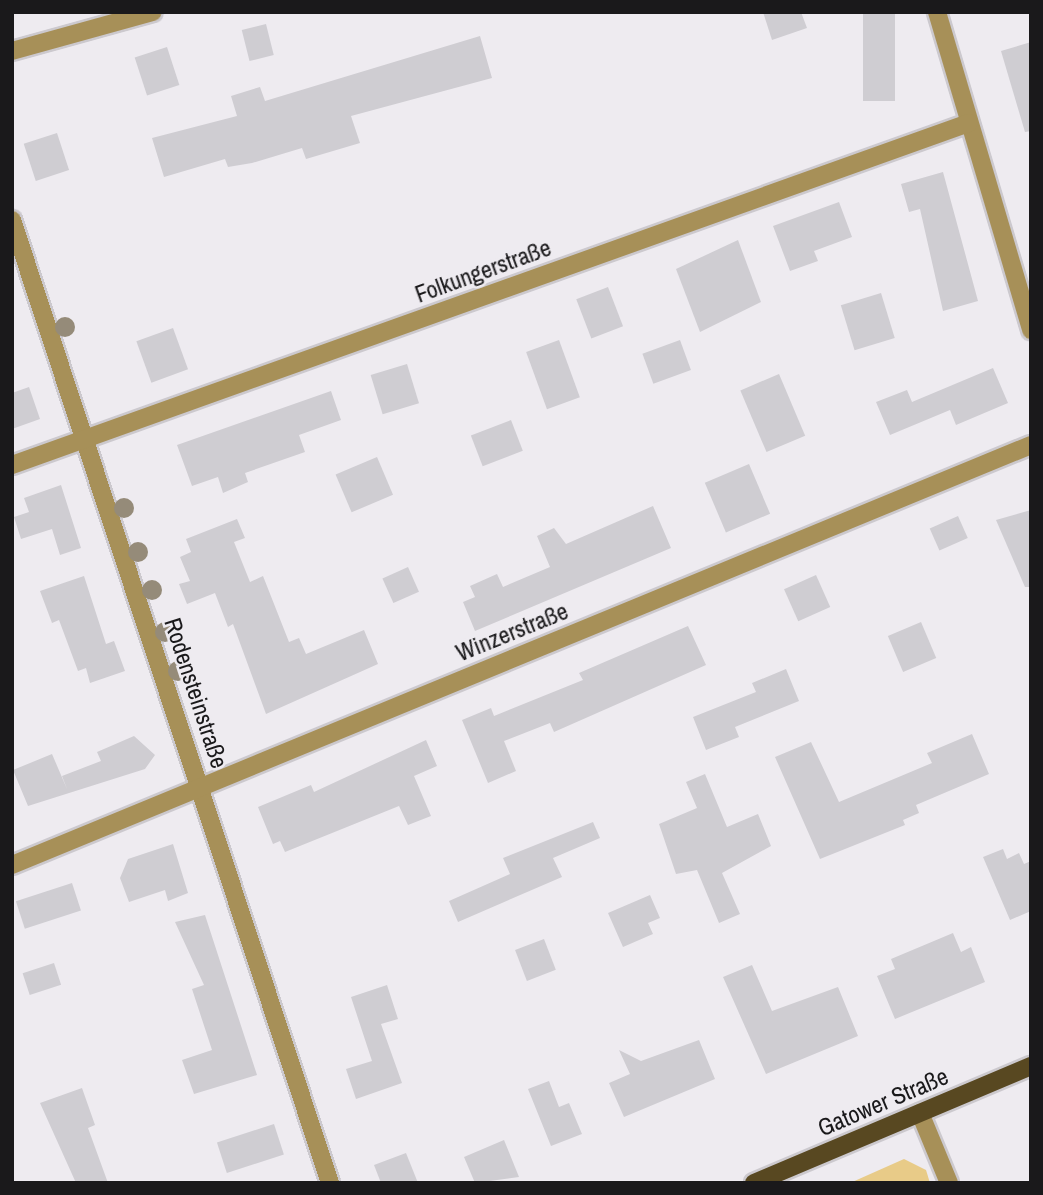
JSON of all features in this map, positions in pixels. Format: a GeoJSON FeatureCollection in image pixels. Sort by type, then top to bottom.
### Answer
{"type":"FeatureCollection","features":[{"type":"Feature","properties":{"kind":"main road","name":"Gatower Straße"},"geometry":{"type":"LineString","coordinates":[[754,1183],[1031,1066]]}},
{"type":"Feature","properties":{"kind":"street"},"geometry":{"type":"LineString","coordinates":[[12,51],[153,12]]}},
{"type":"Feature","properties":{"kind":"street"},"geometry":{"type":"LineString","coordinates":[[937,12],[1031,330]]}},
{"type":"Feature","properties":{"kind":"street","name":"Folkungerstraße"},"geometry":{"type":"LineString","coordinates":[[12,465],[969,123]]}},
{"type":"Feature","properties":{"kind":"street","name":"Rodensteinstraße"},"geometry":{"type":"LineString","coordinates":[[12,220],[330,1183]]}},
{"type":"Feature","properties":{"kind":"street","name":"Winzerstraße"},"geometry":{"type":"LineString","coordinates":[[12,865],[1031,445]]}},
{"type":"Feature","properties":{"kind":"street"},"geometry":{"type":"LineString","coordinates":[[920,1113],[949,1183]]}},
{"type":"Feature","properties":{"kind":"shaded area"},"geometry":{"type":"Polygon","coordinates":[[[904,1159],[926,1170],[930,1183],[850,1183],[904,1159]]]}},
{"type":"Feature","properties":{"kind":"building"},"geometry":{"type":"Polygon","coordinates":[[[763,12],[801,12],[807,28],[772,40],[763,12]]]}},
{"type":"Feature","properties":{"kind":"building"},"geometry":{"type":"Polygon","coordinates":[[[863,12],[895,12],[895,101],[863,101],[863,12]]]}},
{"type":"Feature","properties":{"kind":"building"},"geometry":{"type":"Polygon","coordinates":[[[266,24],[274,55],[249,61],[242,30],[266,24]]]}},
{"type":"Feature","properties":{"kind":"building"},"geometry":{"type":"Polygon","coordinates":[[[480,36],[492,78],[351,116],[360,143],[306,159],[302,148],[228,167],[225,159],[164,177],[152,138],[237,116],[231,96],[260,87],[265,101],[480,36]]]}},
{"type":"Feature","properties":{"kind":"building"},"geometry":{"type":"Polygon","coordinates":[[[1031,42],[1031,131],[1025,132],[1001,51],[1031,42]]]}},
{"type":"Feature","properties":{"kind":"building"},"geometry":{"type":"Polygon","coordinates":[[[167,47],[179,85],[147,96],[135,58],[167,47]]]}},
{"type":"Feature","properties":{"kind":"building"},"geometry":{"type":"Polygon","coordinates":[[[57,133],[69,170],[36,181],[24,144],[57,133]]]}},
{"type":"Feature","properties":{"kind":"building"},"geometry":{"type":"Polygon","coordinates":[[[943,172],[978,301],[943,311],[920,209],[909,212],[901,184],[943,172]]]}},
{"type":"Feature","properties":{"kind":"building"},"geometry":{"type":"Polygon","coordinates":[[[839,202],[852,237],[814,251],[818,261],[790,271],[773,226],[839,202]]]}},
{"type":"Feature","properties":{"kind":"building"},"geometry":{"type":"Polygon","coordinates":[[[738,240],[761,302],[700,332],[676,269],[738,240]]]}},
{"type":"Feature","properties":{"kind":"building"},"geometry":{"type":"Polygon","coordinates":[[[608,287],[623,326],[591,338],[576,299],[608,287]]]}},
{"type":"Feature","properties":{"kind":"building"},"geometry":{"type":"Polygon","coordinates":[[[881,293],[895,338],[855,350],[841,305],[881,293]]]}},
{"type":"Feature","properties":{"kind":"building"},"geometry":{"type":"Polygon","coordinates":[[[173,328],[188,369],[151,383],[136,341],[173,328]]]}},
{"type":"Feature","properties":{"kind":"building"},"geometry":{"type":"Polygon","coordinates":[[[559,340],[580,397],[547,409],[526,352],[559,340]]]}},
{"type":"Feature","properties":{"kind":"building"},"geometry":{"type":"Polygon","coordinates":[[[680,340],[691,370],[653,384],[642,354],[680,340]]]}},
{"type":"Feature","properties":{"kind":"building"},"geometry":{"type":"Polygon","coordinates":[[[407,364],[419,403],[383,414],[371,375],[407,364]]]}},
{"type":"Feature","properties":{"kind":"building"},"geometry":{"type":"Polygon","coordinates":[[[993,368],[1008,403],[956,425],[950,410],[890,435],[876,402],[907,390],[912,402],[993,368]]]}},
{"type":"Feature","properties":{"kind":"building"},"geometry":{"type":"Polygon","coordinates":[[[779,374],[805,436],[767,452],[740,390],[779,374]]]}},
{"type":"Feature","properties":{"kind":"building"},"geometry":{"type":"Polygon","coordinates":[[[29,387],[40,419],[12,429],[12,393],[29,387]]]}},
{"type":"Feature","properties":{"kind":"building"},"geometry":{"type":"Polygon","coordinates":[[[331,391],[341,420],[299,435],[305,452],[245,473],[248,482],[223,493],[218,477],[192,486],[177,445],[331,391]]]}},
{"type":"Feature","properties":{"kind":"building"},"geometry":{"type":"Polygon","coordinates":[[[511,420],[523,451],[483,466],[471,435],[511,420]]]}},
{"type":"Feature","properties":{"kind":"building"},"geometry":{"type":"Polygon","coordinates":[[[377,457],[393,495],[352,512],[336,475],[377,457]]]}},
{"type":"Feature","properties":{"kind":"building"},"geometry":{"type":"Polygon","coordinates":[[[749,464],[770,514],[726,532],[705,483],[749,464]]]}},
{"type":"Feature","properties":{"kind":"building"},"geometry":{"type":"Polygon","coordinates":[[[61,485],[81,548],[60,555],[52,529],[21,539],[14,517],[29,512],[24,498],[61,485]]]}},
{"type":"Feature","properties":{"kind":"building"},"geometry":{"type":"Polygon","coordinates":[[[653,506],[671,548],[475,631],[463,602],[475,597],[470,586],[497,574],[503,587],[550,567],[537,536],[554,528],[566,544],[653,506]]]}},
{"type":"Feature","properties":{"kind":"building"},"geometry":{"type":"Polygon","coordinates":[[[1031,510],[1031,587],[1025,587],[996,520],[1031,510]]]}},
{"type":"Feature","properties":{"kind":"building"},"geometry":{"type":"Polygon","coordinates":[[[958,516],[968,538],[939,551],[930,529],[958,516]]]}},
{"type":"Feature","properties":{"kind":"building"},"geometry":{"type":"Polygon","coordinates":[[[237,519],[245,538],[234,542],[250,582],[263,576],[289,642],[299,638],[306,654],[364,630],[378,664],[266,714],[233,624],[228,627],[215,593],[187,604],[179,584],[190,581],[180,557],[191,552],[186,539],[237,519]]]}},
{"type":"Feature","properties":{"kind":"building"},"geometry":{"type":"Polygon","coordinates":[[[408,567],[419,592],[393,603],[382,578],[408,567]]]}},
{"type":"Feature","properties":{"kind":"building"},"geometry":{"type":"Polygon","coordinates":[[[816,575],[830,607],[798,621],[784,589],[816,575]]]}},
{"type":"Feature","properties":{"kind":"building"},"geometry":{"type":"Polygon","coordinates":[[[84,576],[106,644],[114,641],[125,671],[90,683],[86,668],[78,671],[59,620],[52,623],[40,591],[84,576]]]}},
{"type":"Feature","properties":{"kind":"building"},"geometry":{"type":"Polygon","coordinates":[[[921,622],[936,658],[903,672],[888,636],[921,622]]]}},
{"type":"Feature","properties":{"kind":"building"},"geometry":{"type":"Polygon","coordinates":[[[688,626],[706,665],[554,732],[550,723],[504,741],[516,771],[488,783],[462,720],[491,708],[494,716],[583,680],[579,673],[688,626]]]}},
{"type":"Feature","properties":{"kind":"building"},"geometry":{"type":"Polygon","coordinates":[[[786,669],[799,701],[735,727],[739,737],[706,750],[693,717],[756,692],[752,683],[786,669]]]}},
{"type":"Feature","properties":{"kind":"building"},"geometry":{"type":"Polygon","coordinates":[[[972,734],[989,774],[916,805],[919,813],[903,820],[905,825],[820,859],[775,757],[811,742],[839,802],[932,763],[927,753],[972,734]]]}},
{"type":"Feature","properties":{"kind":"building"},"geometry":{"type":"Polygon","coordinates":[[[134,736],[155,755],[145,769],[28,806],[13,770],[52,754],[67,789],[62,776],[101,761],[97,752],[134,736]]]}},
{"type":"Feature","properties":{"kind":"building"},"geometry":{"type":"Polygon","coordinates":[[[426,740],[437,766],[414,776],[431,816],[408,825],[399,806],[285,852],[280,841],[273,844],[258,807],[311,785],[314,792],[426,740]]]}},
{"type":"Feature","properties":{"kind":"building"},"geometry":{"type":"Polygon","coordinates":[[[705,774],[727,827],[758,814],[771,846],[722,873],[740,914],[719,923],[697,870],[676,874],[659,824],[697,808],[686,782],[705,774]]]}},
{"type":"Feature","properties":{"kind":"building"},"geometry":{"type":"Polygon","coordinates":[[[593,822],[600,838],[553,858],[562,877],[458,922],[449,901],[510,874],[503,858],[593,822]]]}},
{"type":"Feature","properties":{"kind":"building"},"geometry":{"type":"Polygon","coordinates":[[[173,844],[188,893],[168,901],[165,890],[129,902],[120,878],[128,859],[173,844]]]}},
{"type":"Feature","properties":{"kind":"building"},"geometry":{"type":"Polygon","coordinates":[[[1003,849],[1007,859],[1019,853],[1024,864],[1031,861],[1031,911],[1010,920],[983,857],[1003,849]]]}},
{"type":"Feature","properties":{"kind":"building"},"geometry":{"type":"Polygon","coordinates":[[[72,883],[81,911],[25,929],[16,901],[72,883]]]}},
{"type":"Feature","properties":{"kind":"building"},"geometry":{"type":"Polygon","coordinates":[[[650,895],[660,918],[648,923],[653,934],[623,947],[608,913],[650,895]]]}},
{"type":"Feature","properties":{"kind":"building"},"geometry":{"type":"Polygon","coordinates":[[[205,915],[257,1075],[194,1094],[182,1060],[212,1050],[192,989],[204,985],[175,922],[205,915]]]}},
{"type":"Feature","properties":{"kind":"building"},"geometry":{"type":"Polygon","coordinates":[[[953,933],[961,952],[971,947],[985,982],[895,1019],[877,976],[895,969],[891,959],[953,933]]]}},
{"type":"Feature","properties":{"kind":"building"},"geometry":{"type":"Polygon","coordinates":[[[544,939],[556,970],[527,981],[515,950],[544,939]]]}},
{"type":"Feature","properties":{"kind":"building"},"geometry":{"type":"Polygon","coordinates":[[[54,963],[61,985],[30,995],[23,973],[54,963]]]}},
{"type":"Feature","properties":{"kind":"building"},"geometry":{"type":"Polygon","coordinates":[[[752,965],[772,1011],[838,987],[858,1036],[766,1074],[723,977],[752,965]]]}},
{"type":"Feature","properties":{"kind":"building"},"geometry":{"type":"Polygon","coordinates":[[[387,985],[398,1019],[381,1024],[402,1083],[356,1099],[346,1069],[372,1061],[351,997],[387,985]]]}},
{"type":"Feature","properties":{"kind":"building"},"geometry":{"type":"Polygon","coordinates":[[[699,1040],[715,1079],[624,1117],[609,1083],[630,1074],[619,1050],[641,1061],[699,1040]]]}},
{"type":"Feature","properties":{"kind":"building"},"geometry":{"type":"Polygon","coordinates":[[[549,1081],[559,1107],[569,1103],[582,1134],[551,1146],[528,1089],[549,1081]]]}},
{"type":"Feature","properties":{"kind":"building"},"geometry":{"type":"Polygon","coordinates":[[[82,1088],[95,1125],[88,1128],[108,1183],[76,1183],[40,1103],[82,1088]]]}},
{"type":"Feature","properties":{"kind":"building"},"geometry":{"type":"Polygon","coordinates":[[[274,1124],[284,1154],[227,1173],[217,1143],[274,1124]]]}},
{"type":"Feature","properties":{"kind":"building"},"geometry":{"type":"Polygon","coordinates":[[[504,1140],[519,1177],[475,1183],[464,1157],[504,1140]]]}},
{"type":"Feature","properties":{"kind":"building"},"geometry":{"type":"Polygon","coordinates":[[[406,1153],[418,1183],[381,1183],[374,1165],[406,1153]]]}}]}
